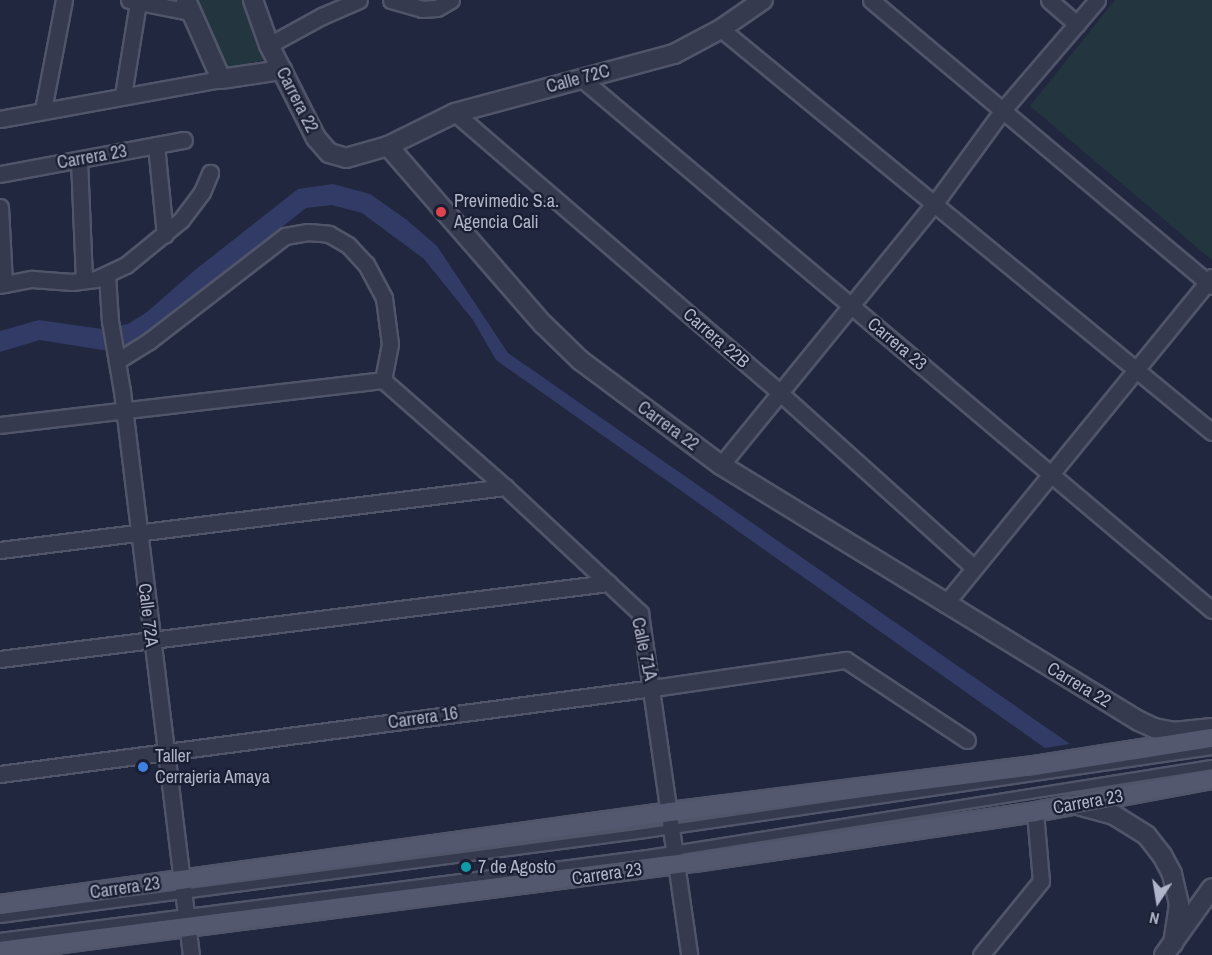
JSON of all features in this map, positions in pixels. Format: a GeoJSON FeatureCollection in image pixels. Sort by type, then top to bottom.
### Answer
{"type":"FeatureCollection","features":[{"type":"Feature","properties":{"kind":"main road","name":"Carrera 23"},"geometry":{"type":"LineString","coordinates":[[0,905],[183,887],[671,820],[1212,738]]}},
{"type":"Feature","properties":{"kind":"main road","name":"Carrera 23"},"geometry":{"type":"LineString","coordinates":[[0,951],[187,921],[1035,812],[1212,779]]}},
{"type":"Feature","properties":{"kind":"street"},"geometry":{"type":"LineString","coordinates":[[43,110],[64,0]]}},
{"type":"Feature","properties":{"kind":"street","name":"Carrera 22"},"geometry":{"type":"LineString","coordinates":[[253,0],[269,45],[316,138],[329,153],[346,158],[388,146],[543,324],[580,360],[721,465],[945,604],[1154,728],[1174,732],[1212,728]]}},
{"type":"Feature","properties":{"kind":"street"},"geometry":{"type":"LineString","coordinates":[[269,45],[322,16],[359,0]]}},
{"type":"Feature","properties":{"kind":"street"},"geometry":{"type":"LineString","coordinates":[[390,0],[422,9],[437,8],[452,0]]}},
{"type":"Feature","properties":{"kind":"street","name":"Calle 72C"},"geometry":{"type":"LineString","coordinates":[[388,146],[455,113],[674,54],[721,29],[763,0]]}},
{"type":"Feature","properties":{"kind":"street"},"geometry":{"type":"LineString","coordinates":[[871,0],[1210,282],[1134,369],[945,604]]}},
{"type":"Feature","properties":{"kind":"street"},"geometry":{"type":"LineString","coordinates":[[1049,0],[1077,24]]}},
{"type":"Feature","properties":{"kind":"street"},"geometry":{"type":"LineString","coordinates":[[721,465],[935,203],[1002,111],[1097,0]]}},
{"type":"Feature","properties":{"kind":"street"},"geometry":{"type":"LineString","coordinates":[[123,95],[133,1],[189,6],[221,79]]}},
{"type":"Feature","properties":{"kind":"street"},"geometry":{"type":"LineString","coordinates":[[721,29],[1212,432]]}},
{"type":"Feature","properties":{"kind":"street"},"geometry":{"type":"LineString","coordinates":[[0,119],[123,95],[282,70]]}},
{"type":"Feature","properties":{"kind":"street","name":"Carrera 23"},"geometry":{"type":"LineString","coordinates":[[582,79],[1212,610]]}},
{"type":"Feature","properties":{"kind":"street","name":"Carrera 22B"},"geometry":{"type":"LineString","coordinates":[[455,113],[780,393],[973,567]]}},
{"type":"Feature","properties":{"kind":"street","name":"Carrera 23"},"geometry":{"type":"LineString","coordinates":[[0,174],[184,140]]}},
{"type":"Feature","properties":{"kind":"street"},"geometry":{"type":"LineString","coordinates":[[156,146],[165,234]]}},
{"type":"Feature","properties":{"kind":"street"},"geometry":{"type":"LineString","coordinates":[[79,160],[84,280]]}},
{"type":"Feature","properties":{"kind":"street"},"geometry":{"type":"LineString","coordinates":[[0,207],[2,285],[32,279],[84,280],[107,275],[126,265],[165,234],[192,206],[210,173]]}},
{"type":"Feature","properties":{"kind":"street"},"geometry":{"type":"LineString","coordinates":[[0,425],[383,380],[390,344],[384,298],[366,264],[348,245],[329,234],[308,232],[285,236],[149,341],[117,357]]}},
{"type":"Feature","properties":{"kind":"street","name":"Calle 72A"},"geometry":{"type":"LineString","coordinates":[[107,275],[110,321],[117,357],[191,955]]}},
{"type":"Feature","properties":{"kind":"street","name":"Calle 71A"},"geometry":{"type":"LineString","coordinates":[[383,380],[505,487],[640,613],[653,688],[688,955]]}},
{"type":"Feature","properties":{"kind":"street"},"geometry":{"type":"LineString","coordinates":[[0,550],[505,487]]}},
{"type":"Feature","properties":{"kind":"street"},"geometry":{"type":"LineString","coordinates":[[0,659],[608,583]]}},
{"type":"Feature","properties":{"kind":"street","name":"Carrera 16"},"geometry":{"type":"LineString","coordinates":[[0,774],[653,688],[846,660],[967,740]]}},
{"type":"Feature","properties":{"kind":"street"},"geometry":{"type":"LineString","coordinates":[[1074,804],[1114,816],[1147,836],[1162,855],[1172,874],[1179,904],[1168,950]]}},
{"type":"Feature","properties":{"kind":"street"},"geometry":{"type":"LineString","coordinates":[[966,955],[982,954],[1041,881],[1035,812]]}},
{"type":"Feature","properties":{"kind":"street"},"geometry":{"type":"LineString","coordinates":[[1168,950],[1212,888]]}},
{"type":"Feature","properties":{"kind":"street"},"geometry":{"type":"LineString","coordinates":[[1190,920],[1212,901]]}},
{"type":"Feature","properties":{"kind":"lane"},"geometry":{"type":"LineString","coordinates":[[671,820],[1212,750]]}},
{"type":"Feature","properties":{"kind":"lane"},"geometry":{"type":"LineString","coordinates":[[676,858],[1212,765]]}},
{"type":"Feature","properties":{"kind":"lane"},"geometry":{"type":"LineString","coordinates":[[0,918],[183,887]]}},
{"type":"Feature","properties":{"kind":"lane"},"geometry":{"type":"LineString","coordinates":[[0,938],[187,921]]}},
{"type":"Feature","properties":{"kind":"shaded area"},"geometry":{"type":"Polygon","coordinates":[[[197,0],[243,0],[268,59],[228,68],[197,0]]]}},
{"type":"Feature","properties":{"kind":"shaded area"},"geometry":{"type":"Polygon","coordinates":[[[1115,0],[1212,0],[1212,260],[1030,106],[1115,0]]]}},
{"type":"Feature","properties":{"kind":"water"},"geometry":{"type":"Polygon","coordinates":[[[333,184],[370,194],[407,220],[437,246],[508,353],[1070,744],[1045,748],[496,360],[473,320],[424,259],[362,213],[332,205],[306,208],[136,343],[102,350],[40,340],[0,352],[0,331],[39,320],[102,329],[128,324],[147,312],[195,270],[298,189],[333,184]]]}},
{"type":"Feature","properties":{"kind":"place","name":"Previmedic S.a. Agencia Cali"},"geometry":{"type":"Point","coordinates":[441,212]}},
{"type":"Feature","properties":{"kind":"place","name":"Taller Cerrajeria Amaya"},"geometry":{"type":"Point","coordinates":[143,767]}},
{"type":"Feature","properties":{"kind":"place","name":"7 de Agosto"},"geometry":{"type":"Point","coordinates":[466,867]}}]}
